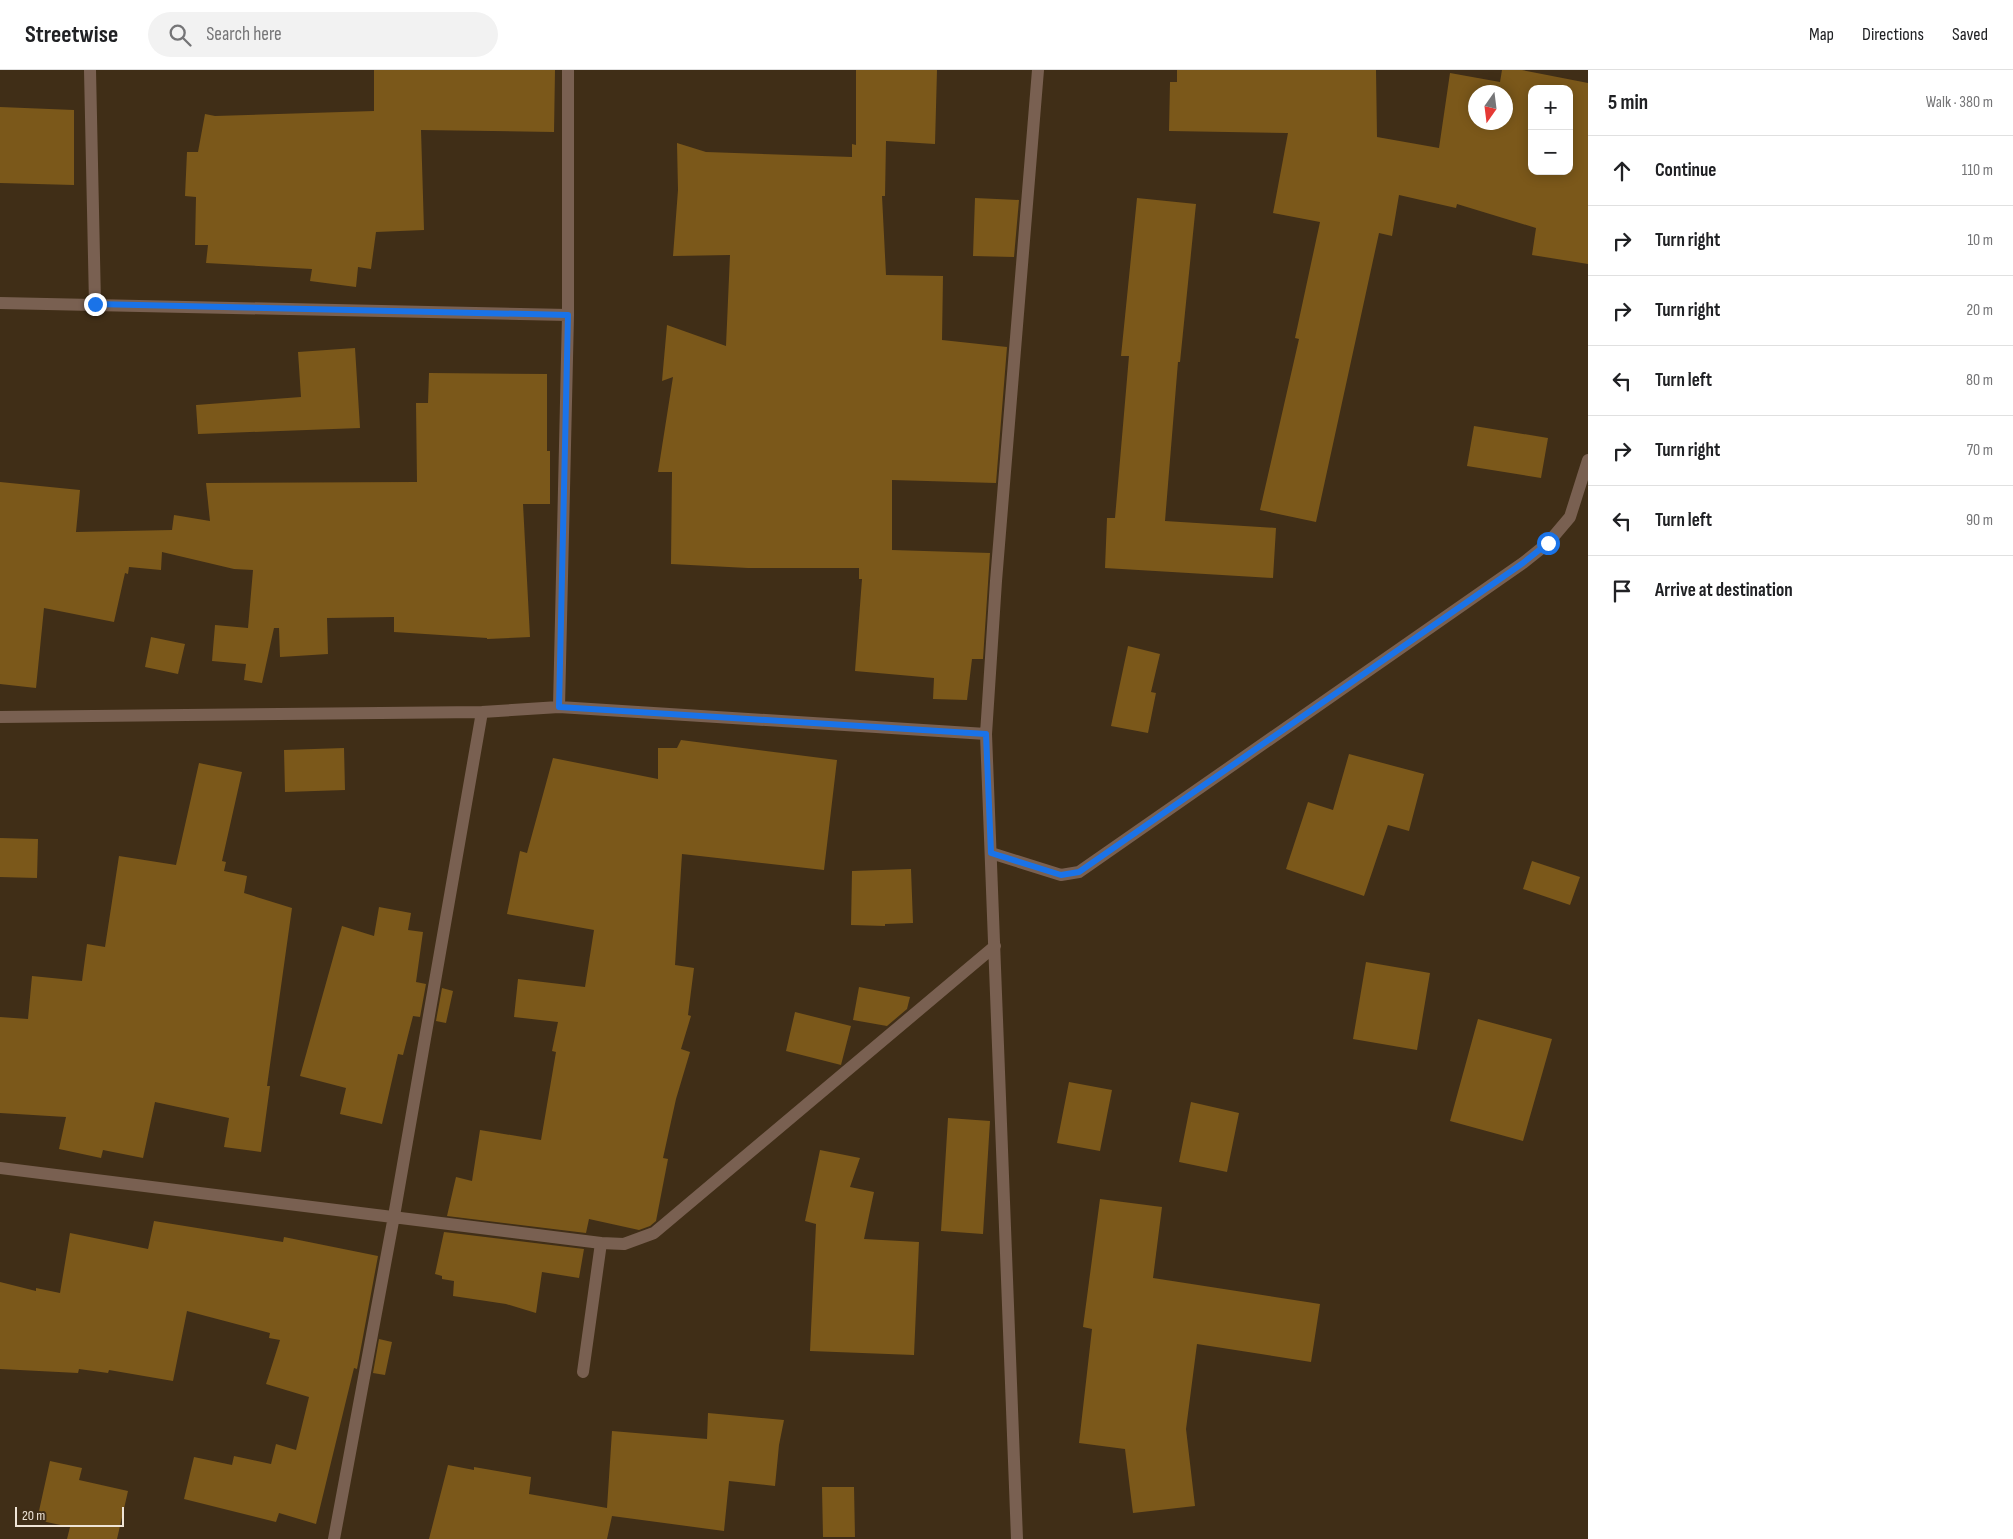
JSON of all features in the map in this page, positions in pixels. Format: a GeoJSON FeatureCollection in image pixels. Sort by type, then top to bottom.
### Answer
{"type":"FeatureCollection","features":[{"type":"Feature","properties":{"kind":"street"},"geometry":{"type":"LineString","coordinates":[[90,70],[95,304]]}},
{"type":"Feature","properties":{"kind":"street"},"geometry":{"type":"LineString","coordinates":[[559,707],[568,315],[568,70]]}},
{"type":"Feature","properties":{"kind":"street"},"geometry":{"type":"LineString","coordinates":[[1017,1539],[986,734],[1038,70]]}},
{"type":"Feature","properties":{"kind":"street"},"geometry":{"type":"LineString","coordinates":[[0,303],[568,315]]}},
{"type":"Feature","properties":{"kind":"street"},"geometry":{"type":"LineString","coordinates":[[991,853],[1061,875],[1079,872],[1548,543],[1570,517],[1588,460]]}},
{"type":"Feature","properties":{"kind":"street"},"geometry":{"type":"LineString","coordinates":[[0,717],[482,712],[559,707],[986,734]]}},
{"type":"Feature","properties":{"kind":"street"},"geometry":{"type":"LineString","coordinates":[[334,1539],[394,1216],[482,712]]}},
{"type":"Feature","properties":{"kind":"street"},"geometry":{"type":"LineString","coordinates":[[0,1168],[601,1243],[624,1244],[654,1233],[994,946]]}},
{"type":"Feature","properties":{"kind":"street"},"geometry":{"type":"LineString","coordinates":[[583,1372],[601,1243]]}},
{"type":"Feature","properties":{"kind":"building"},"geometry":{"type":"Polygon","coordinates":[[[374,70],[555,70],[554,132],[421,130],[424,230],[376,232],[371,269],[358,267],[356,287],[310,281],[312,269],[206,263],[208,245],[195,245],[196,197],[185,196],[187,152],[198,152],[205,114],[215,116],[374,111],[374,70]]]}},
{"type":"Feature","properties":{"kind":"building"},"geometry":{"type":"Polygon","coordinates":[[[856,70],[937,70],[935,144],[886,141],[885,196],[882,196],[886,275],[943,276],[942,340],[1007,347],[996,483],[892,480],[892,550],[990,553],[983,659],[972,659],[967,700],[933,699],[934,678],[855,671],[862,579],[859,579],[859,568],[748,568],[671,564],[672,472],[658,472],[673,377],[662,381],[667,325],[726,346],[730,255],[673,256],[678,190],[677,143],[706,152],[852,157],[852,144],[856,145],[856,70]]]}},
{"type":"Feature","properties":{"kind":"building"},"geometry":{"type":"Polygon","coordinates":[[[1177,70],[1376,70],[1377,137],[1439,148],[1450,73],[1500,82],[1502,70],[1522,70],[1588,83],[1588,264],[1532,255],[1536,228],[1457,204],[1456,208],[1399,195],[1392,236],[1379,233],[1316,522],[1260,510],[1299,339],[1295,338],[1320,222],[1273,213],[1288,133],[1169,131],[1170,82],[1177,82],[1177,70]]]}},
{"type":"Feature","properties":{"kind":"building"},"geometry":{"type":"Polygon","coordinates":[[[0,107],[74,110],[74,185],[0,183],[0,107]]]}},
{"type":"Feature","properties":{"kind":"building"},"geometry":{"type":"Polygon","coordinates":[[[975,198],[1019,200],[1014,257],[973,256],[975,198]]]}},
{"type":"Feature","properties":{"kind":"building"},"geometry":{"type":"Polygon","coordinates":[[[1137,198],[1196,204],[1180,362],[1178,362],[1165,521],[1276,528],[1273,578],[1105,568],[1107,518],[1115,518],[1129,356],[1121,356],[1137,198]]]}},
{"type":"Feature","properties":{"kind":"building"},"geometry":{"type":"Polygon","coordinates":[[[355,348],[360,428],[198,434],[196,405],[301,397],[298,352],[355,348]]]}},
{"type":"Feature","properties":{"kind":"building"},"geometry":{"type":"Polygon","coordinates":[[[429,373],[547,374],[547,451],[550,451],[550,504],[523,504],[530,637],[487,639],[394,632],[394,617],[327,618],[328,654],[280,657],[279,628],[274,628],[262,683],[244,680],[246,664],[212,661],[215,625],[248,628],[253,570],[234,569],[162,552],[161,570],[129,567],[128,574],[125,573],[114,622],[44,608],[36,688],[0,684],[0,482],[80,490],[76,532],[172,530],[174,515],[210,521],[206,483],[417,482],[416,403],[428,403],[429,373]]]}},
{"type":"Feature","properties":{"kind":"building"},"geometry":{"type":"Polygon","coordinates":[[[1474,426],[1548,438],[1541,478],[1467,466],[1474,426]]]}},
{"type":"Feature","properties":{"kind":"building"},"geometry":{"type":"Polygon","coordinates":[[[151,637],[185,644],[178,674],[145,667],[151,637]]]}},
{"type":"Feature","properties":{"kind":"building"},"geometry":{"type":"Polygon","coordinates":[[[1128,646],[1160,654],[1151,692],[1156,693],[1148,733],[1111,726],[1128,646]]]}},
{"type":"Feature","properties":{"kind":"building"},"geometry":{"type":"Polygon","coordinates":[[[681,740],[837,760],[824,870],[682,854],[675,965],[694,968],[688,1015],[691,1016],[681,1049],[690,1052],[676,1099],[663,1158],[668,1159],[656,1221],[650,1226],[639,1230],[589,1219],[586,1233],[447,1216],[456,1177],[472,1181],[480,1130],[541,1140],[556,1052],[552,1051],[558,1022],[514,1017],[518,979],[585,987],[594,930],[507,914],[520,851],[527,853],[553,758],[658,779],[658,748],[677,748],[681,740]]]}},
{"type":"Feature","properties":{"kind":"building"},"geometry":{"type":"Polygon","coordinates":[[[344,748],[345,790],[285,792],[284,750],[344,748]]]}},
{"type":"Feature","properties":{"kind":"building"},"geometry":{"type":"Polygon","coordinates":[[[1349,754],[1424,774],[1409,831],[1388,825],[1364,896],[1286,869],[1308,802],[1333,810],[1349,754]]]}},
{"type":"Feature","properties":{"kind":"building"},"geometry":{"type":"Polygon","coordinates":[[[199,763],[242,772],[222,861],[226,862],[224,871],[247,876],[244,893],[292,908],[267,1086],[270,1086],[261,1152],[224,1147],[229,1118],[155,1102],[143,1158],[103,1150],[101,1158],[59,1149],[66,1117],[0,1113],[0,1017],[28,1019],[32,976],[82,981],[87,944],[105,947],[119,856],[176,865],[199,763]]]}},
{"type":"Feature","properties":{"kind":"building"},"geometry":{"type":"Polygon","coordinates":[[[0,838],[38,839],[37,878],[0,877],[0,838]]]}},
{"type":"Feature","properties":{"kind":"building"},"geometry":{"type":"Polygon","coordinates":[[[1532,861],[1580,877],[1570,905],[1523,889],[1532,861]]]}},
{"type":"Feature","properties":{"kind":"building"},"geometry":{"type":"Polygon","coordinates":[[[911,869],[913,923],[885,924],[885,926],[851,925],[852,871],[911,869]]]}},
{"type":"Feature","properties":{"kind":"building"},"geometry":{"type":"Polygon","coordinates":[[[379,907],[411,913],[408,930],[423,932],[416,982],[426,984],[420,1017],[413,1016],[403,1055],[398,1054],[382,1124],[340,1114],[346,1088],[300,1076],[342,926],[374,936],[379,907]]]}},
{"type":"Feature","properties":{"kind":"building"},"geometry":{"type":"Polygon","coordinates":[[[1366,962],[1430,973],[1417,1050],[1353,1039],[1366,962]]]}},
{"type":"Feature","properties":{"kind":"building"},"geometry":{"type":"Polygon","coordinates":[[[859,987],[910,997],[907,1009],[887,1026],[853,1020],[859,987]]]}},
{"type":"Feature","properties":{"kind":"building"},"geometry":{"type":"Polygon","coordinates":[[[442,988],[453,991],[446,1023],[436,1021],[442,988]]]}},
{"type":"Feature","properties":{"kind":"building"},"geometry":{"type":"Polygon","coordinates":[[[795,1012],[851,1026],[841,1065],[786,1051],[795,1012]]]}},
{"type":"Feature","properties":{"kind":"building"},"geometry":{"type":"Polygon","coordinates":[[[1478,1019],[1552,1039],[1523,1141],[1450,1121],[1478,1019]]]}},
{"type":"Feature","properties":{"kind":"building"},"geometry":{"type":"Polygon","coordinates":[[[1069,1082],[1112,1090],[1100,1151],[1057,1143],[1069,1082]]]}},
{"type":"Feature","properties":{"kind":"building"},"geometry":{"type":"Polygon","coordinates":[[[1191,1102],[1239,1113],[1227,1172],[1179,1162],[1191,1102]]]}},
{"type":"Feature","properties":{"kind":"building"},"geometry":{"type":"Polygon","coordinates":[[[948,1118],[990,1121],[983,1234],[941,1231],[948,1118]]]}},
{"type":"Feature","properties":{"kind":"building"},"geometry":{"type":"Polygon","coordinates":[[[820,1150],[860,1158],[850,1187],[874,1192],[864,1239],[919,1242],[914,1355],[810,1351],[816,1224],[805,1221],[820,1150]]]}},
{"type":"Feature","properties":{"kind":"building"},"geometry":{"type":"Polygon","coordinates":[[[1100,1199],[1162,1207],[1153,1278],[1320,1304],[1311,1362],[1197,1344],[1186,1429],[1195,1506],[1133,1513],[1125,1449],[1079,1443],[1092,1329],[1083,1327],[1100,1199]]]}},
{"type":"Feature","properties":{"kind":"building"},"geometry":{"type":"Polygon","coordinates":[[[154,1221],[283,1242],[284,1237],[378,1256],[357,1369],[354,1368],[316,1524],[279,1513],[276,1522],[184,1499],[194,1457],[232,1465],[234,1456],[271,1464],[276,1444],[296,1450],[309,1397],[266,1384],[280,1340],[269,1338],[270,1333],[187,1311],[173,1381],[109,1370],[108,1373],[79,1369],[78,1373],[0,1369],[0,1282],[36,1291],[36,1288],[60,1293],[70,1233],[148,1249],[154,1221]]]}},
{"type":"Feature","properties":{"kind":"building"},"geometry":{"type":"Polygon","coordinates":[[[444,1232],[584,1249],[579,1278],[542,1272],[536,1313],[506,1304],[453,1296],[454,1281],[442,1279],[442,1276],[435,1274],[444,1232]]]}},
{"type":"Feature","properties":{"kind":"building"},"geometry":{"type":"Polygon","coordinates":[[[379,1339],[392,1342],[385,1375],[373,1373],[379,1339]]]}},
{"type":"Feature","properties":{"kind":"building"},"geometry":{"type":"Polygon","coordinates":[[[708,1413],[784,1420],[779,1445],[775,1486],[729,1481],[724,1531],[612,1516],[607,1539],[429,1539],[448,1465],[474,1470],[474,1467],[531,1477],[529,1494],[607,1508],[612,1431],[707,1439],[708,1413]]]}},
{"type":"Feature","properties":{"kind":"building"},"geometry":{"type":"Polygon","coordinates":[[[50,1461],[82,1468],[79,1480],[128,1491],[117,1539],[67,1539],[70,1527],[37,1520],[50,1461]]]}},
{"type":"Feature","properties":{"kind":"building"},"geometry":{"type":"Polygon","coordinates":[[[822,1487],[854,1487],[855,1537],[823,1537],[822,1487]]]}},
{"type":"Feature","properties":{"kind":"route"},"geometry":{"type":"LineString","coordinates":[[95,304],[568,315],[559,707],[986,734],[991,853],[1061,875],[1079,872],[1523,563],[1548,543]]}}]}
